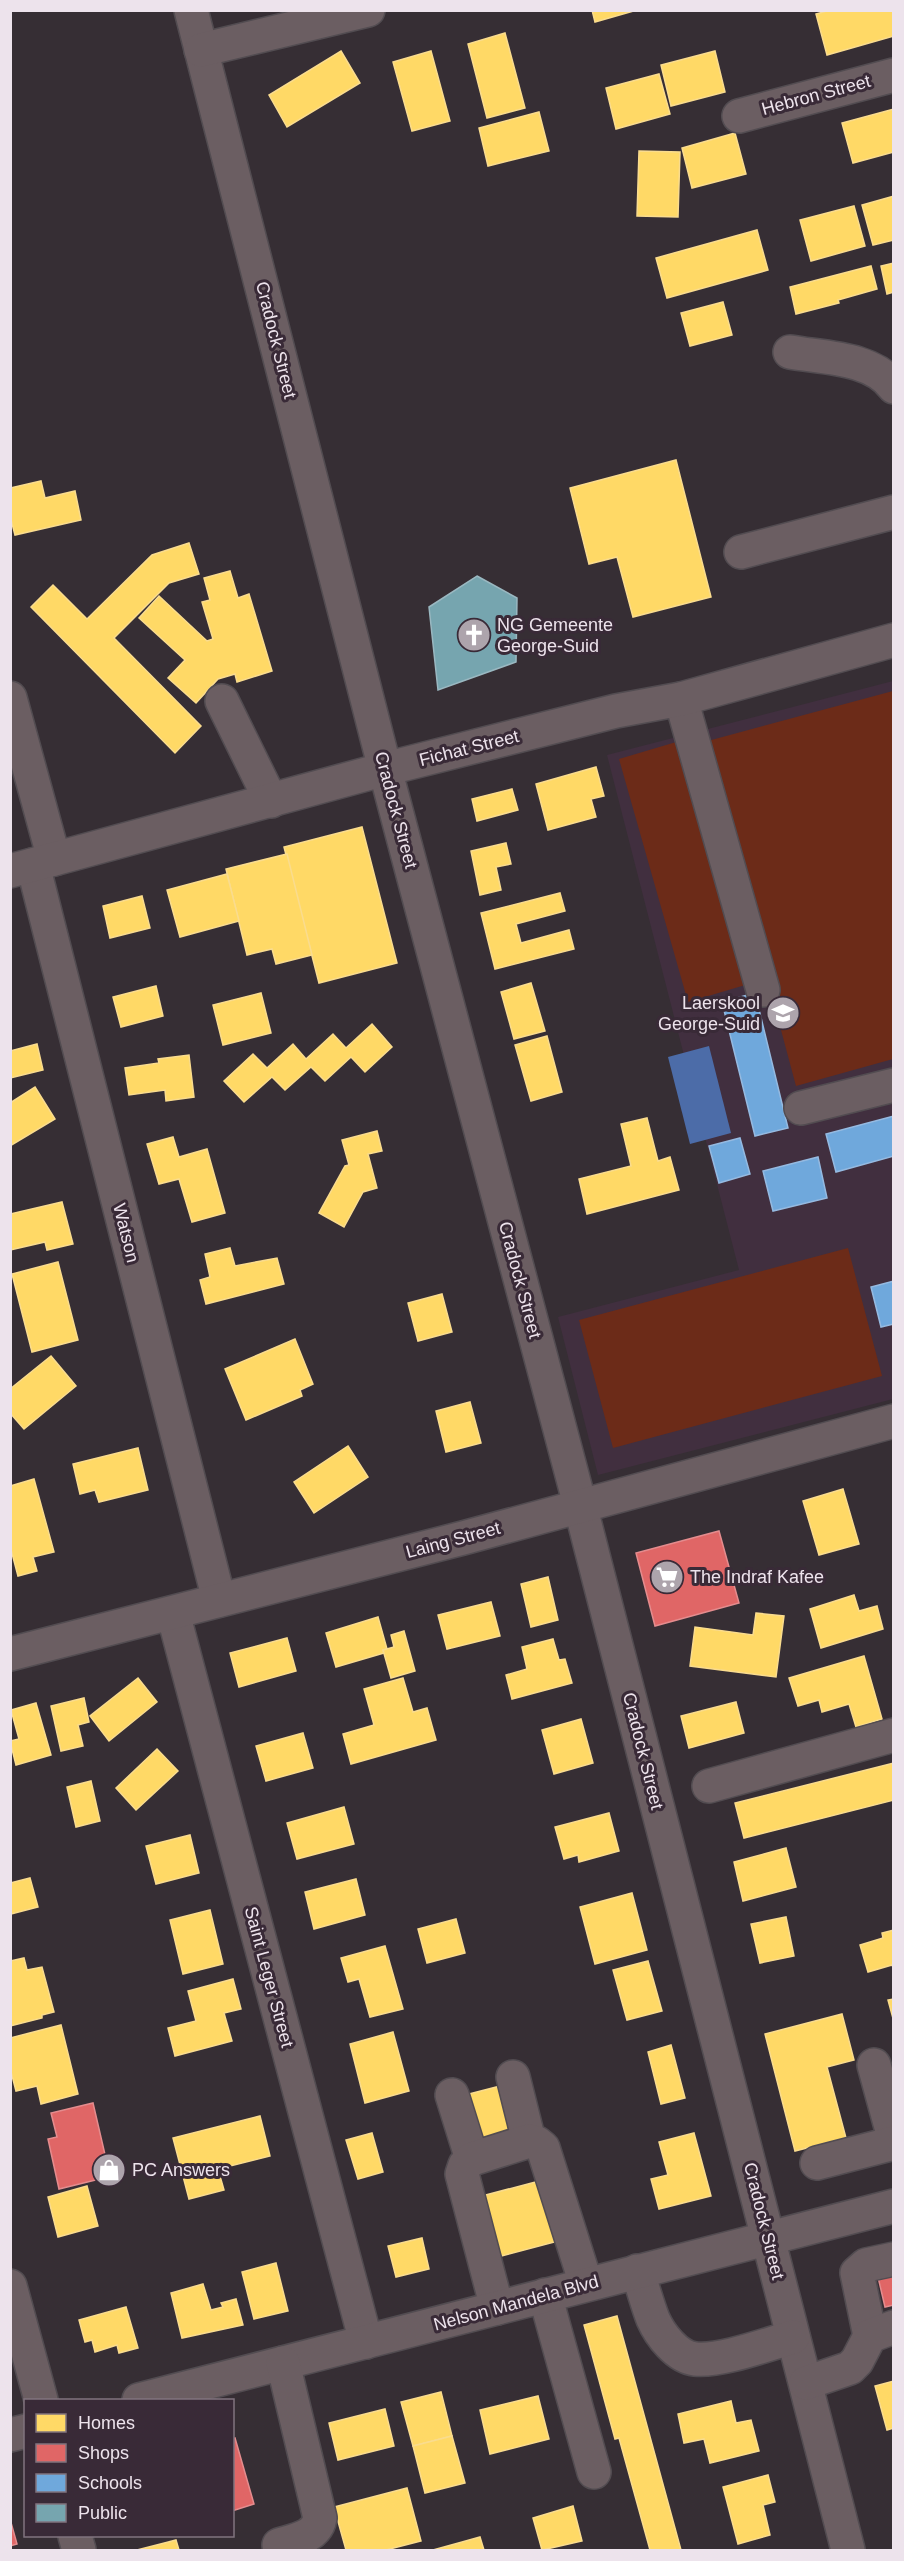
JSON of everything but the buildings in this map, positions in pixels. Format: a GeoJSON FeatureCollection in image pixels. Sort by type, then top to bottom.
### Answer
{"type":"FeatureCollection","features":[{"type":"Feature","properties":{"kind":"street","name":"Cradock Street"},"geometry":{"type":"LineString","coordinates":[[191,10],[385,770],[580,1505],[848,2550]]}},
{"type":"Feature","properties":{"kind":"street"},"geometry":{"type":"LineString","coordinates":[[201,50],[368,10]]}},
{"type":"Feature","properties":{"kind":"street","name":"Hebron Street"},"geometry":{"type":"LineString","coordinates":[[739,116],[894,75]]}},
{"type":"Feature","properties":{"kind":"street"},"geometry":{"type":"LineString","coordinates":[[790,352],[865,366],[878,372],[894,387]]}},
{"type":"Feature","properties":{"kind":"street"},"geometry":{"type":"LineString","coordinates":[[741,552],[894,512]]}},
{"type":"Feature","properties":{"kind":"street","name":"Fichat Street"},"geometry":{"type":"LineString","coordinates":[[32,865],[385,770],[616,711],[681,699],[894,640]]}},
{"type":"Feature","properties":{"kind":"street","name":"Watson"},"geometry":{"type":"LineString","coordinates":[[10,698],[32,865],[219,1600]]}},
{"type":"Feature","properties":{"kind":"street"},"geometry":{"type":"LineString","coordinates":[[681,699],[763,990]]}},
{"type":"Feature","properties":{"kind":"street"},"geometry":{"type":"LineString","coordinates":[[222,701],[271,801]]}},
{"type":"Feature","properties":{"kind":"street"},"geometry":{"type":"LineString","coordinates":[[801,1108],[894,1085]]}},
{"type":"Feature","properties":{"kind":"street","name":"Laing Street"},"geometry":{"type":"LineString","coordinates":[[10,1654],[463,1538],[894,1421]]}},
{"type":"Feature","properties":{"kind":"street","name":"Saint Leger Street"},"geometry":{"type":"LineString","coordinates":[[173,1613],[366,2342]]}},
{"type":"Feature","properties":{"kind":"street"},"geometry":{"type":"LineString","coordinates":[[709,1786],[894,1735]]}},
{"type":"Feature","properties":{"kind":"street"},"geometry":{"type":"LineString","coordinates":[[874,2065],[894,2138]]}},
{"type":"Feature","properties":{"kind":"street"},"geometry":{"type":"LineString","coordinates":[[513,2077],[529,2141]]}},
{"type":"Feature","properties":{"kind":"street"},"geometry":{"type":"LineString","coordinates":[[452,2095],[472,2159]]}},
{"type":"Feature","properties":{"kind":"street"},"geometry":{"type":"LineString","coordinates":[[497,2308],[462,2174],[465,2165],[472,2159],[529,2141],[543,2148],[586,2284]]}},
{"type":"Feature","properties":{"kind":"street"},"geometry":{"type":"LineString","coordinates":[[817,2163],[894,2143]]}},
{"type":"Feature","properties":{"kind":"street","name":"Nelson Mandela Blvd"},"geometry":{"type":"LineString","coordinates":[[143,2399],[894,2206]]}},
{"type":"Feature","properties":{"kind":"street"},"geometry":{"type":"LineString","coordinates":[[806,2383],[850,2368],[882,2332],[857,2273],[866,2265],[894,2259]]}},
{"type":"Feature","properties":{"kind":"street"},"geometry":{"type":"LineString","coordinates":[[637,2271],[654,2321],[664,2338],[679,2354],[694,2359],[714,2358],[793,2337]]}},
{"type":"Feature","properties":{"kind":"street"},"geometry":{"type":"LineString","coordinates":[[12,2295],[42,2399]]}},
{"type":"Feature","properties":{"kind":"street"},"geometry":{"type":"LineString","coordinates":[[545,2295],[594,2472]]}},
{"type":"Feature","properties":{"kind":"street"},"geometry":{"type":"LineString","coordinates":[[279,2545],[312,2532],[320,2518],[283,2363]]}},
{"type":"Feature","properties":{"kind":"shaded area","name":"Laerskool George-Suid"},"geometry":{"type":"Polygon","coordinates":[[[893,681],[893,1399],[598,1475],[558,1317],[739,1270],[607,755],[893,681]]]}},
{"type":"Feature","properties":{"kind":"shaded area"},"geometry":{"type":"Polygon","coordinates":[[[893,691],[893,1059],[796,1086],[704,742],[893,691]]]}},
{"type":"Feature","properties":{"kind":"shaded area"},"geometry":{"type":"Polygon","coordinates":[[[683,740],[752,983],[688,1002],[619,759],[683,740]]]}},
{"type":"Feature","properties":{"kind":"shaded area"},"geometry":{"type":"Polygon","coordinates":[[[848,1248],[882,1376],[613,1448],[579,1320],[848,1248]]]}},
{"type":"Feature","properties":{"kind":"water"},"geometry":{"type":"Polygon","coordinates":[[[709,1046],[731,1133],[690,1144],[668,1057],[709,1046]]]}},
{"type":"Feature","properties":{"kind":"place","name":"NG Gemeente George-Suid"},"geometry":{"type":"Point","coordinates":[474,635]}},
{"type":"Feature","properties":{"kind":"place","name":"Laerskool George-Suid"},"geometry":{"type":"Point","coordinates":[783,1013]}},
{"type":"Feature","properties":{"kind":"place","name":"The Indraf Kafee"},"geometry":{"type":"Point","coordinates":[667,1577]}},
{"type":"Feature","properties":{"kind":"place","name":"PC Answers"},"geometry":{"type":"Point","coordinates":[109,2170]}}]}
